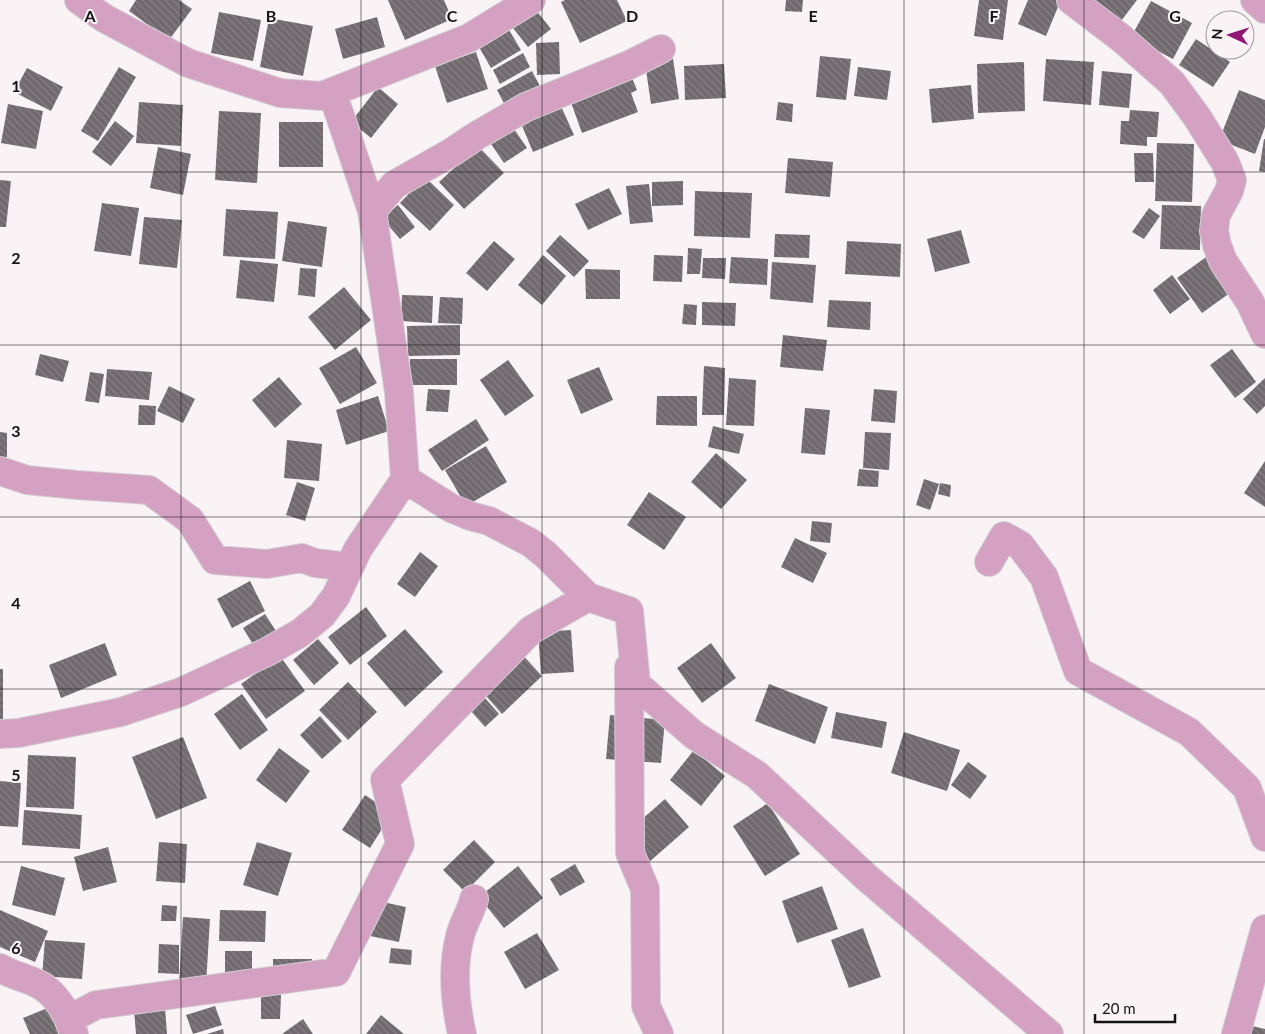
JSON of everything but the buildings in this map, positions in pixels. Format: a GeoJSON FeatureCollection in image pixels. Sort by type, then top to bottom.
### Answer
{"type":"FeatureCollection","features":[{"type":"Feature","properties":{"kind":"street"},"geometry":{"type":"LineString","coordinates":[[79,0],[104,18],[188,63],[280,93],[322,96],[469,38],[531,0]]}},
{"type":"Feature","properties":{"kind":"street"},"geometry":{"type":"LineString","coordinates":[[1071,0],[1120,38],[1172,83],[1198,117],[1225,162],[1232,180],[1230,191],[1216,215],[1214,231],[1217,246],[1223,261],[1250,302],[1265,334]]}},
{"type":"Feature","properties":{"kind":"street"},"geometry":{"type":"LineString","coordinates":[[1255,0],[1265,8]]}},
{"type":"Feature","properties":{"kind":"street"},"geometry":{"type":"LineString","coordinates":[[372,211],[394,185],[526,107],[629,65],[661,49]]}},
{"type":"Feature","properties":{"kind":"street"},"geometry":{"type":"LineString","coordinates":[[0,734],[19,733],[121,712],[181,692],[236,668],[300,633],[322,615],[336,596],[370,529],[405,479],[399,392],[372,211],[332,92]]}},
{"type":"Feature","properties":{"kind":"street"},"geometry":{"type":"LineString","coordinates":[[0,471],[27,480],[149,490],[190,520],[215,560],[267,564],[302,558],[316,563],[349,568]]}},
{"type":"Feature","properties":{"kind":"street"},"geometry":{"type":"LineString","coordinates":[[405,479],[451,508],[470,516],[490,521],[531,543],[546,555],[588,597],[628,610]]}},
{"type":"Feature","properties":{"kind":"street"},"geometry":{"type":"LineString","coordinates":[[989,562],[1004,536],[1020,546],[1044,577],[1078,671],[1190,732],[1247,788],[1265,837]]}},
{"type":"Feature","properties":{"kind":"street"},"geometry":{"type":"LineString","coordinates":[[0,968],[38,984],[60,1004],[72,1027],[96,1005],[336,972],[400,844],[384,780],[531,630],[588,597]]}},
{"type":"Feature","properties":{"kind":"street"},"geometry":{"type":"LineString","coordinates":[[628,610],[630,853],[644,889],[646,1006],[659,1034]]}},
{"type":"Feature","properties":{"kind":"street"},"geometry":{"type":"LineString","coordinates":[[628,610],[636,684],[694,735],[757,775],[865,876],[1049,1034]]}},
{"type":"Feature","properties":{"kind":"street"},"geometry":{"type":"LineString","coordinates":[[462,1034],[455,962],[460,934],[474,899]]}},
{"type":"Feature","properties":{"kind":"street"},"geometry":{"type":"LineString","coordinates":[[1236,1034],[1265,928]]}}]}
